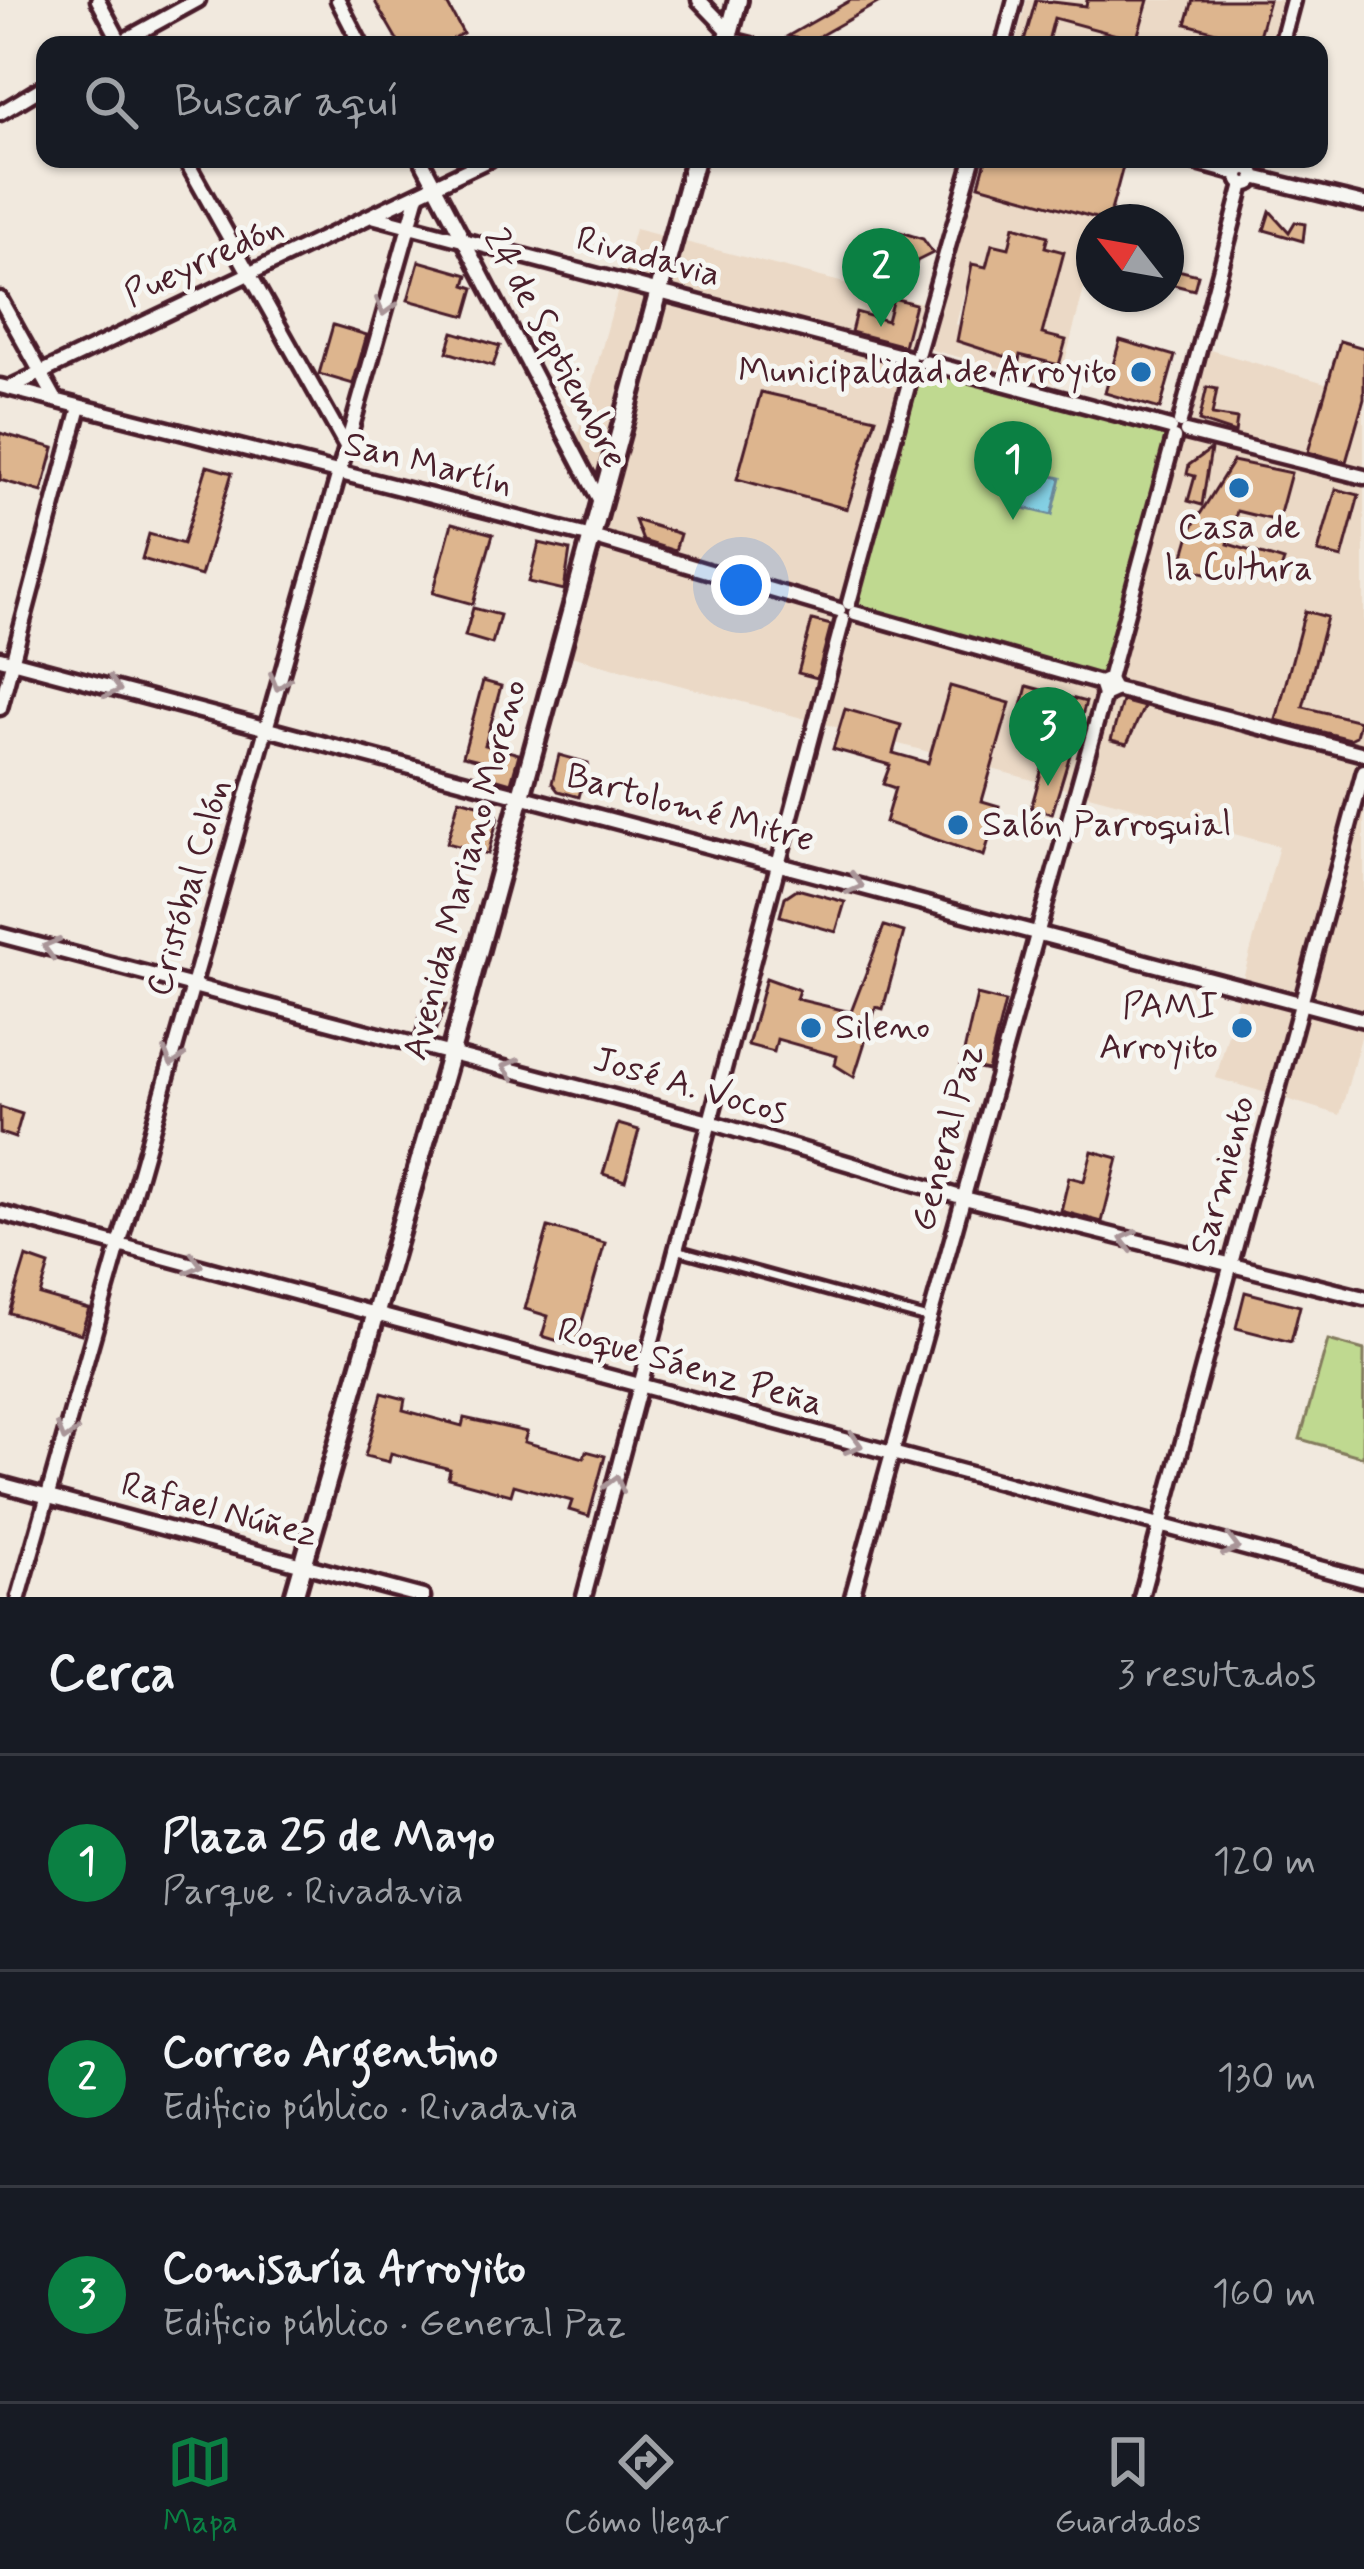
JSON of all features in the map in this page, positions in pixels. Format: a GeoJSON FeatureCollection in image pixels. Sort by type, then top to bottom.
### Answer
{"type":"FeatureCollection","features":[{"type":"Feature","properties":{"kind":"main road"},"geometry":{"type":"LineString","coordinates":[[729,36],[738,0]]}},
{"type":"Feature","properties":{"kind":"main road","name":"Avenida Mariano Moreno"},"geometry":{"type":"LineString","coordinates":[[294,1597],[451,1052],[692,168]]}},
{"type":"Feature","properties":{"kind":"street"},"geometry":{"type":"LineString","coordinates":[[98,0],[116,36]]}},
{"type":"Feature","properties":{"kind":"street"},"geometry":{"type":"LineString","coordinates":[[134,36],[198,0]]}},
{"type":"Feature","properties":{"kind":"street"},"geometry":{"type":"LineString","coordinates":[[338,0],[356,36]]}},
{"type":"Feature","properties":{"kind":"street"},"geometry":{"type":"LineString","coordinates":[[699,0],[726,36]]}},
{"type":"Feature","properties":{"kind":"street"},"geometry":{"type":"LineString","coordinates":[[1005,36],[1015,0]]}},
{"type":"Feature","properties":{"kind":"street"},"geometry":{"type":"LineString","coordinates":[[1283,36],[1293,0]]}},
{"type":"Feature","properties":{"kind":"street"},"geometry":{"type":"LineString","coordinates":[[0,113],[36,91]]}},
{"type":"Feature","properties":{"kind":"street"},"geometry":{"type":"LineString","coordinates":[[190,168],[346,446]]}},
{"type":"Feature","properties":{"kind":"street","name":"24 de Septiembre"},"geometry":{"type":"LineString","coordinates":[[426,168],[601,503]]}},
{"type":"Feature","properties":{"kind":"street","name":"Pueyrredón"},"geometry":{"type":"LineString","coordinates":[[4,387],[470,168]]}},
{"type":"Feature","properties":{"kind":"street"},"geometry":{"type":"LineString","coordinates":[[584,1597],[713,1123],[775,862],[970,168]]}},
{"type":"Feature","properties":{"kind":"street"},"geometry":{"type":"LineString","coordinates":[[1247,172],[1364,204]]}},
{"type":"Feature","properties":{"kind":"street","name":"General Paz"},"geometry":{"type":"LineString","coordinates":[[852,1597],[1247,172]]}},
{"type":"Feature","properties":{"kind":"street","name":"Cristóbal Colón"},"geometry":{"type":"LineString","coordinates":[[20,1597],[418,195]]}},
{"type":"Feature","properties":{"kind":"street","name":"Rivadavia"},"geometry":{"type":"LineString","coordinates":[[372,216],[1364,477]]}},
{"type":"Feature","properties":{"kind":"street"},"geometry":{"type":"LineString","coordinates":[[0,298],[57,401]]}},
{"type":"Feature","properties":{"kind":"street","name":"San Martín"},"geometry":{"type":"LineString","coordinates":[[4,387],[592,537],[1107,686],[1364,754]]}},
{"type":"Feature","properties":{"kind":"street"},"geometry":{"type":"LineString","coordinates":[[0,708],[6,659],[80,407]]}},
{"type":"Feature","properties":{"kind":"street","name":"Bartolomé Mitre"},"geometry":{"type":"LineString","coordinates":[[6,659],[1364,1021]]}},
{"type":"Feature","properties":{"kind":"street","name":"Sarmiento"},"geometry":{"type":"LineString","coordinates":[[1141,1597],[1364,771]]}},
{"type":"Feature","properties":{"kind":"street","name":"José A. Vocos"},"geometry":{"type":"LineString","coordinates":[[0,935],[713,1123],[964,1198],[1364,1298]]}},
{"type":"Feature","properties":{"kind":"street","name":"Roque Sáenz Peña"},"geometry":{"type":"LineString","coordinates":[[0,1213],[1364,1580]]}},
{"type":"Feature","properties":{"kind":"street","name":"Rafael Núñez"},"geometry":{"type":"LineString","coordinates":[[0,1484],[423,1597]]}},
{"type":"Feature","properties":{"kind":"lane"},"geometry":{"type":"LineString","coordinates":[[678,1250],[929,1319]]}},
{"type":"Feature","properties":{"kind":"shaded area"},"geometry":{"type":"Polygon","coordinates":[[[1027,0],[1288,0],[1278,36],[1017,36],[1027,0]]]}},
{"type":"Feature","properties":{"kind":"shaded area"},"geometry":{"type":"Polygon","coordinates":[[[969,184],[1076,213],[1078,312],[1059,384],[925,348],[969,184]],[[1014,227],[1009,248],[992,244],[986,267],[972,264],[956,324],[961,327],[958,341],[1018,361],[1020,355],[1065,340],[1042,334],[1064,252],[1045,247],[1048,235],[1014,227]]]}},
{"type":"Feature","properties":{"kind":"shaded area"},"geometry":{"type":"Polygon","coordinates":[[[635,229],[926,304],[914,350],[1185,422],[1203,348],[1364,394],[1364,1026],[1340,1115],[1216,1078],[1279,846],[567,655],[611,507],[576,441],[635,229]]]}},
{"type":"Feature","properties":{"kind":"green space"},"geometry":{"type":"Polygon","coordinates":[[[928,367],[1164,431],[1170,439],[1106,675],[1099,678],[860,609],[855,602],[918,373],[928,367]]]}},
{"type":"Feature","properties":{"kind":"green space"},"geometry":{"type":"Polygon","coordinates":[[[1328,1340],[1364,1350],[1363,1457],[1300,1439],[1328,1340]]]}},
{"type":"Feature","properties":{"kind":"water"},"geometry":{"type":"Polygon","coordinates":[[[1020,469],[1032,472],[1033,491],[1041,488],[1044,474],[1061,478],[1052,515],[1011,505],[1020,469]]]}},
{"type":"Feature","properties":{"kind":"building"},"geometry":{"type":"Polygon","coordinates":[[[374,0],[445,0],[463,33],[458,36],[395,36],[374,0]]]}},
{"type":"Feature","properties":{"kind":"building"},"geometry":{"type":"Polygon","coordinates":[[[851,0],[883,0],[820,36],[788,36],[851,0]]]}},
{"type":"Feature","properties":{"kind":"building"},"geometry":{"type":"Polygon","coordinates":[[[1036,0],[1086,6],[1087,0],[1148,0],[1138,36],[1117,36],[1054,18],[1049,36],[1026,36],[1036,0]]]}},
{"type":"Feature","properties":{"kind":"building"},"geometry":{"type":"Polygon","coordinates":[[[1193,0],[1269,0],[1259,36],[1231,36],[1186,24],[1193,0]]]}},
{"type":"Feature","properties":{"kind":"building"},"geometry":{"type":"Polygon","coordinates":[[[984,168],[1123,168],[1113,204],[1076,204],[1076,212],[979,185],[984,168]]]}},
{"type":"Feature","properties":{"kind":"building"},"geometry":{"type":"Polygon","coordinates":[[[1270,211],[1289,232],[1295,222],[1305,224],[1303,241],[1264,230],[1270,211]]]}},
{"type":"Feature","properties":{"kind":"building"},"geometry":{"type":"Polygon","coordinates":[[[1014,226],[1048,236],[1045,247],[1064,252],[1042,334],[1066,340],[1059,365],[1020,355],[1019,361],[957,341],[972,264],[986,267],[992,244],[1009,248],[1014,226]]]}},
{"type":"Feature","properties":{"kind":"building"},"geometry":{"type":"Polygon","coordinates":[[[900,232],[923,239],[933,253],[917,261],[913,276],[889,269],[900,232]]]}},
{"type":"Feature","properties":{"kind":"building"},"geometry":{"type":"Polygon","coordinates":[[[419,261],[468,275],[465,285],[474,288],[466,316],[408,300],[419,261]]]}},
{"type":"Feature","properties":{"kind":"building"},"geometry":{"type":"Polygon","coordinates":[[[1184,272],[1198,275],[1194,290],[1184,288],[1184,272]]]}},
{"type":"Feature","properties":{"kind":"building"},"geometry":{"type":"Polygon","coordinates":[[[893,298],[915,304],[904,346],[851,332],[856,312],[887,321],[893,298]]]}},
{"type":"Feature","properties":{"kind":"building"},"geometry":{"type":"Polygon","coordinates":[[[333,325],[367,335],[353,384],[319,374],[333,325]]]}},
{"type":"Feature","properties":{"kind":"building"},"geometry":{"type":"Polygon","coordinates":[[[453,332],[500,346],[493,366],[447,352],[453,332]]]}},
{"type":"Feature","properties":{"kind":"building","name":"Municipalidad de Arroyito"},"geometry":{"type":"Polygon","coordinates":[[[1120,340],[1175,356],[1160,409],[1105,393],[1120,340]]]}},
{"type":"Feature","properties":{"kind":"building"},"geometry":{"type":"Polygon","coordinates":[[[1340,341],[1364,348],[1364,399],[1346,462],[1308,452],[1340,341]]]}},
{"type":"Feature","properties":{"kind":"building"},"geometry":{"type":"Polygon","coordinates":[[[1207,387],[1217,389],[1212,415],[1237,419],[1235,433],[1199,421],[1207,387]]]}},
{"type":"Feature","properties":{"kind":"building"},"geometry":{"type":"Polygon","coordinates":[[[761,392],[876,418],[847,509],[737,479],[761,392]]]}},
{"type":"Feature","properties":{"kind":"building"},"geometry":{"type":"Polygon","coordinates":[[[0,433],[54,448],[42,492],[0,480],[0,433]]]}},
{"type":"Feature","properties":{"kind":"building"},"geometry":{"type":"Polygon","coordinates":[[[1211,449],[1202,505],[1188,501],[1195,476],[1187,474],[1189,465],[1211,449]]]}},
{"type":"Feature","properties":{"kind":"building","name":"Casa de la Cultura"},"geometry":{"type":"Polygon","coordinates":[[[1233,461],[1291,473],[1278,521],[1237,511],[1228,544],[1284,561],[1278,579],[1248,570],[1246,578],[1225,572],[1223,578],[1181,566],[1192,527],[1233,461]]]}},
{"type":"Feature","properties":{"kind":"building"},"geometry":{"type":"Polygon","coordinates":[[[207,466],[232,473],[201,576],[142,559],[149,534],[183,544],[207,466]]]}},
{"type":"Feature","properties":{"kind":"building"},"geometry":{"type":"Polygon","coordinates":[[[1336,489],[1359,495],[1342,558],[1318,552],[1336,489]]]}},
{"type":"Feature","properties":{"kind":"building"},"geometry":{"type":"Polygon","coordinates":[[[635,520],[680,534],[675,551],[643,541],[635,520]]]}},
{"type":"Feature","properties":{"kind":"building"},"geometry":{"type":"Polygon","coordinates":[[[452,523],[493,534],[473,604],[433,593],[452,523]]]}},
{"type":"Feature","properties":{"kind":"building"},"geometry":{"type":"Polygon","coordinates":[[[539,543],[570,550],[564,590],[529,582],[539,543]]]}},
{"type":"Feature","properties":{"kind":"building"},"geometry":{"type":"Polygon","coordinates":[[[473,608],[500,615],[492,644],[465,636],[473,608]]]}},
{"type":"Feature","properties":{"kind":"building"},"geometry":{"type":"Polygon","coordinates":[[[1305,611],[1327,617],[1303,707],[1360,721],[1356,736],[1350,739],[1276,720],[1305,611]]]}},
{"type":"Feature","properties":{"kind":"building"},"geometry":{"type":"Polygon","coordinates":[[[812,620],[831,625],[817,678],[798,673],[812,620]]]}},
{"type":"Feature","properties":{"kind":"building"},"geometry":{"type":"Polygon","coordinates":[[[483,681],[501,686],[485,745],[519,754],[511,783],[480,774],[484,761],[463,756],[483,681]]]}},
{"type":"Feature","properties":{"kind":"building"},"geometry":{"type":"Polygon","coordinates":[[[950,686],[1010,703],[982,801],[999,806],[984,856],[885,822],[895,788],[883,784],[890,765],[833,749],[845,709],[901,725],[893,753],[928,763],[950,686]]]}},
{"type":"Feature","properties":{"kind":"building"},"geometry":{"type":"Polygon","coordinates":[[[1027,686],[1086,702],[1052,814],[1031,808],[1045,758],[1054,761],[1064,725],[1020,714],[1027,686]]]}},
{"type":"Feature","properties":{"kind":"building"},"geometry":{"type":"Polygon","coordinates":[[[1122,701],[1144,707],[1127,744],[1111,740],[1122,701]]]}},
{"type":"Feature","properties":{"kind":"building"},"geometry":{"type":"Polygon","coordinates":[[[559,755],[588,763],[579,797],[558,791],[552,783],[559,755]]]}},
{"type":"Feature","properties":{"kind":"building"},"geometry":{"type":"Polygon","coordinates":[[[459,799],[493,808],[498,817],[488,854],[447,843],[459,799]]]}},
{"type":"Feature","properties":{"kind":"building"},"geometry":{"type":"Polygon","coordinates":[[[797,889],[845,902],[836,932],[780,916],[785,897],[797,889]]]}},
{"type":"Feature","properties":{"kind":"building","name":"Sileno"},"geometry":{"type":"Polygon","coordinates":[[[884,926],[904,932],[883,1009],[876,1007],[854,1077],[835,1065],[837,1056],[777,1039],[774,1052],[748,1045],[766,978],[799,990],[796,999],[851,1012],[884,926]]]}},
{"type":"Feature","properties":{"kind":"building"},"geometry":{"type":"Polygon","coordinates":[[[977,995],[1005,1002],[988,1071],[961,1065],[977,995]]]}},
{"type":"Feature","properties":{"kind":"building"},"geometry":{"type":"Polygon","coordinates":[[[424,999],[446,1005],[432,1038],[415,1034],[424,999]]]}},
{"type":"Feature","properties":{"kind":"building"},"geometry":{"type":"Polygon","coordinates":[[[0,1107],[22,1114],[15,1138],[0,1133],[0,1107]]]}},
{"type":"Feature","properties":{"kind":"building"},"geometry":{"type":"Polygon","coordinates":[[[618,1124],[639,1130],[625,1181],[603,1174],[618,1124]]]}},
{"type":"Feature","properties":{"kind":"building"},"geometry":{"type":"Polygon","coordinates":[[[1092,1151],[1118,1158],[1102,1222],[1061,1211],[1069,1177],[1084,1181],[1092,1151]]]}},
{"type":"Feature","properties":{"kind":"building"},"geometry":{"type":"Polygon","coordinates":[[[548,1227],[605,1243],[575,1346],[542,1336],[548,1316],[525,1309],[548,1227]]]}},
{"type":"Feature","properties":{"kind":"building"},"geometry":{"type":"Polygon","coordinates":[[[26,1257],[49,1265],[40,1295],[89,1309],[81,1334],[9,1313],[26,1257]]]}},
{"type":"Feature","properties":{"kind":"building"},"geometry":{"type":"Polygon","coordinates":[[[1245,1292],[1300,1306],[1291,1342],[1236,1328],[1245,1292]]]}},
{"type":"Feature","properties":{"kind":"building"},"geometry":{"type":"Polygon","coordinates":[[[382,1393],[405,1399],[403,1410],[462,1426],[464,1418],[527,1432],[524,1442],[584,1458],[586,1451],[605,1456],[589,1516],[569,1510],[572,1501],[514,1485],[511,1495],[448,1478],[450,1469],[391,1453],[389,1462],[365,1456],[382,1393]]]}},
{"type":"Feature","properties":{"kind":"place","name":"Correo Argentino"},"geometry":{"type":"Point","coordinates":[881,327]}},
{"type":"Feature","properties":{"kind":"place","name":"Municipalidad de Arroyito"},"geometry":{"type":"Point","coordinates":[1141,372]}},
{"type":"Feature","properties":{"kind":"place","name":"Casa de la Cultura"},"geometry":{"type":"Point","coordinates":[1239,488]}},
{"type":"Feature","properties":{"kind":"place","name":"Plaza 25 de Mayo"},"geometry":{"type":"Point","coordinates":[1013,520]}},
{"type":"Feature","properties":{"kind":"place","name":"Comisaría Arroyito"},"geometry":{"type":"Point","coordinates":[1048,786]}},
{"type":"Feature","properties":{"kind":"place","name":"Salón Parroquial"},"geometry":{"type":"Point","coordinates":[958,825]}},
{"type":"Feature","properties":{"kind":"place","name":"Sileno"},"geometry":{"type":"Point","coordinates":[811,1028]}},
{"type":"Feature","properties":{"kind":"place","name":"PAMI Arroyito"},"geometry":{"type":"Point","coordinates":[1242,1028]}}]}
